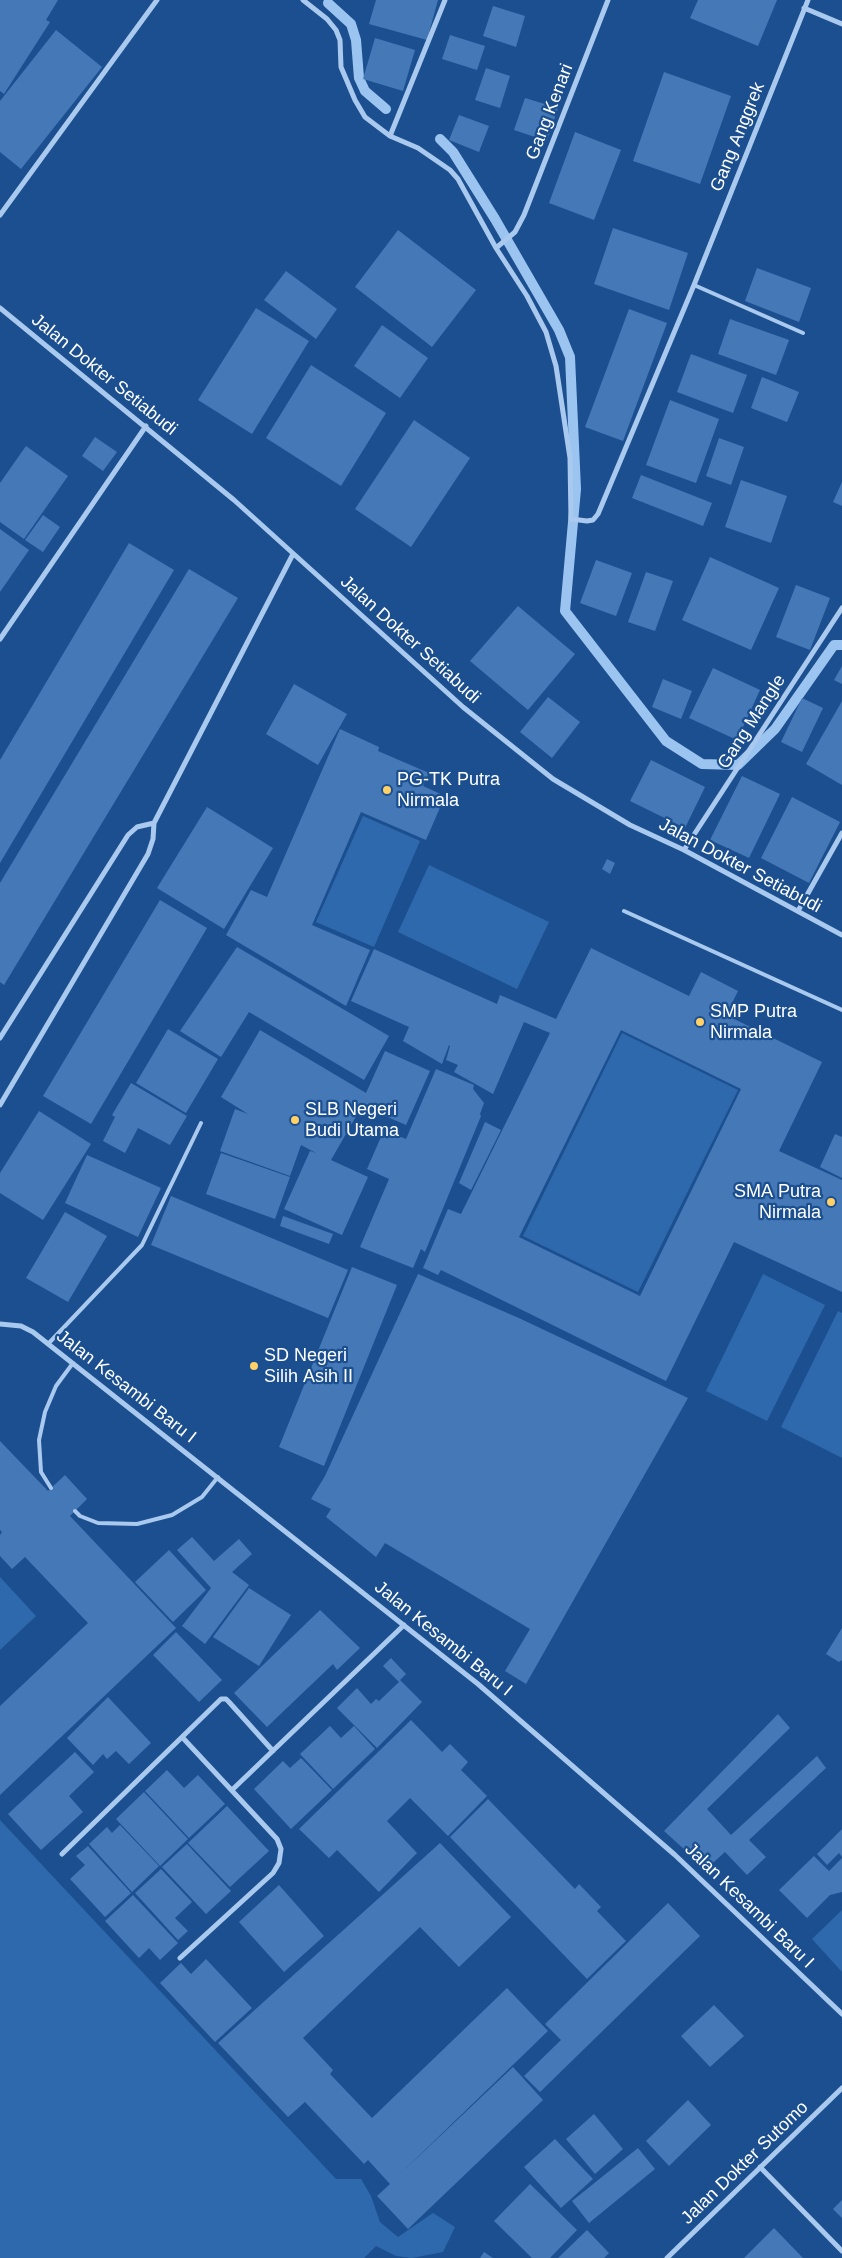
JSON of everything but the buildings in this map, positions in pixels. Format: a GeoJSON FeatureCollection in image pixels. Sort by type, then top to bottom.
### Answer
{"type":"FeatureCollection","features":[{"type":"Feature","properties":{"kind":"street"},"geometry":{"type":"LineString","coordinates":[[0,215],[157,0]]}},
{"type":"Feature","properties":{"kind":"street"},"geometry":{"type":"LineString","coordinates":[[304,0],[327,19],[336,30],[340,40],[341,67],[355,100],[365,117],[390,136],[418,148],[450,170],[458,179],[498,247]]}},
{"type":"Feature","properties":{"kind":"street"},"geometry":{"type":"LineString","coordinates":[[390,136],[445,0]]}},
{"type":"Feature","properties":{"kind":"street","name":"Gang Kenari"},"geometry":{"type":"LineString","coordinates":[[498,247],[515,232],[539,181],[608,0]]}},
{"type":"Feature","properties":{"kind":"street","name":"Gang Anggrek"},"geometry":{"type":"LineString","coordinates":[[498,247],[546,332],[556,366],[570,458],[572,519],[593,520],[598,514],[694,284],[808,0]]}},
{"type":"Feature","properties":{"kind":"street"},"geometry":{"type":"LineString","coordinates":[[804,8],[842,24]]}},
{"type":"Feature","properties":{"kind":"street","name":"Jalan Dokter Setiabudi"},"geometry":{"type":"LineString","coordinates":[[0,308],[234,500],[462,707],[553,779],[630,824],[684,850],[842,935]]}},
{"type":"Feature","properties":{"kind":"street"},"geometry":{"type":"LineString","coordinates":[[0,639],[146,426]]}},
{"type":"Feature","properties":{"kind":"street"},"geometry":{"type":"LineString","coordinates":[[0,1105],[148,854],[153,839],[154,823],[293,554]]}},
{"type":"Feature","properties":{"kind":"street","name":"Gang Mangle"},"geometry":{"type":"LineString","coordinates":[[684,850],[842,608]]}},
{"type":"Feature","properties":{"kind":"street"},"geometry":{"type":"LineString","coordinates":[[0,1038],[128,835],[137,827],[154,823]]}},
{"type":"Feature","properties":{"kind":"street"},"geometry":{"type":"LineString","coordinates":[[798,911],[842,833]]}},
{"type":"Feature","properties":{"kind":"street","name":"Jalan Kesambi Baru I"},"geometry":{"type":"LineString","coordinates":[[0,1324],[27,1328],[478,1684],[675,1855],[842,2014]]}},
{"type":"Feature","properties":{"kind":"street"},"geometry":{"type":"LineString","coordinates":[[232,1790],[404,1625]]}},
{"type":"Feature","properties":{"kind":"street"},"geometry":{"type":"LineString","coordinates":[[62,1854],[221,1699],[226,1699],[273,1751]]}},
{"type":"Feature","properties":{"kind":"street"},"geometry":{"type":"LineString","coordinates":[[180,1958],[273,1873],[279,1863],[281,1850],[277,1839],[182,1737]]}},
{"type":"Feature","properties":{"kind":"street","name":"Jalan Dokter Sutomo"},"geometry":{"type":"LineString","coordinates":[[666,2258],[842,2088]]}},
{"type":"Feature","properties":{"kind":"street"},"geometry":{"type":"LineString","coordinates":[[760,2167],[842,2251]]}},
{"type":"Feature","properties":{"kind":"lane"},"geometry":{"type":"LineString","coordinates":[[694,284],[803,333]]}},
{"type":"Feature","properties":{"kind":"lane"},"geometry":{"type":"LineString","coordinates":[[624,911],[842,1010]]}},
{"type":"Feature","properties":{"kind":"lane"},"geometry":{"type":"LineString","coordinates":[[48,1344],[142,1246],[201,1124]]}},
{"type":"Feature","properties":{"kind":"lane"},"geometry":{"type":"LineString","coordinates":[[51,1488],[41,1472],[39,1440],[45,1412],[56,1386],[73,1363]]}},
{"type":"Feature","properties":{"kind":"lane"},"geometry":{"type":"LineString","coordinates":[[75,1511],[80,1516],[98,1523],[137,1524],[172,1514],[202,1497],[218,1477]]}},
{"type":"Feature","properties":{"kind":"shaded area"},"geometry":{"type":"Polygon","coordinates":[[[363,816],[420,841],[374,947],[316,922],[363,816]]]}},
{"type":"Feature","properties":{"kind":"shaded area"},"geometry":{"type":"Polygon","coordinates":[[[429,865],[549,922],[517,989],[398,932],[429,865]]]}},
{"type":"Feature","properties":{"kind":"shaded area"},"geometry":{"type":"Polygon","coordinates":[[[622,1033],[738,1090],[638,1292],[523,1236],[622,1033]]]}},
{"type":"Feature","properties":{"kind":"shaded area"},"geometry":{"type":"Polygon","coordinates":[[[763,1274],[825,1305],[767,1421],[706,1391],[763,1274]]]}},
{"type":"Feature","properties":{"kind":"shaded area"},"geometry":{"type":"Polygon","coordinates":[[[838,1311],[842,1313],[842,1458],[781,1427],[838,1311]]]}},
{"type":"Feature","properties":{"kind":"shaded area"},"geometry":{"type":"Polygon","coordinates":[[[0,1577],[36,1616],[0,1650],[0,1577]]]}},
{"type":"Feature","properties":{"kind":"shaded area"},"geometry":{"type":"Polygon","coordinates":[[[0,1820],[336,2179],[361,2179],[371,2196],[380,2222],[398,2237],[433,2213],[455,2227],[443,2252],[412,2258],[396,2256],[376,2246],[364,2258],[0,2258],[0,1820]]]}},
{"type":"Feature","properties":{"kind":"shaded area"},"geometry":{"type":"Polygon","coordinates":[[[842,1910],[842,1972],[812,1939],[842,1910]]]}},
{"type":"Feature","properties":{"kind":"waterway"},"geometry":{"type":"LineString","coordinates":[[328,3],[351,24],[356,40],[359,78],[365,91],[386,109]]}},
{"type":"Feature","properties":{"kind":"waterway"},"geometry":{"type":"LineString","coordinates":[[440,139],[453,152],[495,219],[559,330],[570,357],[576,489],[565,611],[666,741],[702,764],[738,765],[775,729],[834,645],[842,645]]}},
{"type":"Feature","properties":{"kind":"place","name":"PG-TK Putra Nirmala"},"geometry":{"type":"Point","coordinates":[387,790]}},
{"type":"Feature","properties":{"kind":"place","name":"SMP Putra Nirmala"},"geometry":{"type":"Point","coordinates":[700,1022]}},
{"type":"Feature","properties":{"kind":"place","name":"SLB Negeri Budi Utama"},"geometry":{"type":"Point","coordinates":[295,1120]}},
{"type":"Feature","properties":{"kind":"place","name":"SMA Putra Nirmala"},"geometry":{"type":"Point","coordinates":[831,1202]}},
{"type":"Feature","properties":{"kind":"place","name":"SD Negeri Silih Asih II"},"geometry":{"type":"Point","coordinates":[254,1366]}}]}
